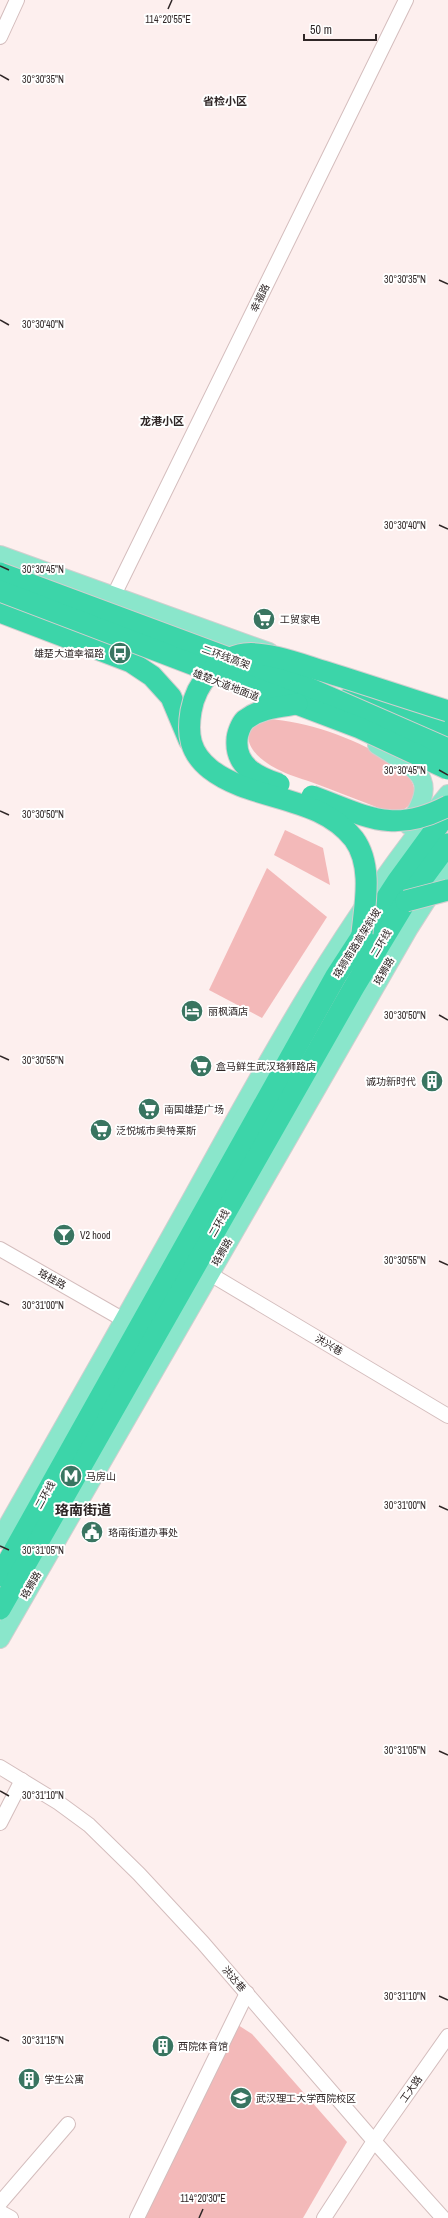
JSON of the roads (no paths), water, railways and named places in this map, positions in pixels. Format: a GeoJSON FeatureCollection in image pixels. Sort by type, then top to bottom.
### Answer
{"type":"FeatureCollection","features":[{"type":"Feature","properties":{"kind":"highway","name":"二环线高架"},"geometry":{"type":"LineString","coordinates":[[0,573],[301,695],[448,749]]}},
{"type":"Feature","properties":{"kind":"highway"},"geometry":{"type":"LineString","coordinates":[[0,591],[301,695],[445,720]]}},
{"type":"Feature","properties":{"kind":"highway"},"geometry":{"type":"LineString","coordinates":[[0,612],[131,662],[147,672],[171,697],[193,748],[210,769],[235,782],[314,810],[339,824],[355,840],[362,854],[365,868],[366,890],[362,933]]}},
{"type":"Feature","properties":{"kind":"highway"},"geometry":{"type":"LineString","coordinates":[[189,740],[192,707],[200,687],[209,673],[226,658],[246,653],[283,659],[445,720]]}},
{"type":"Feature","properties":{"kind":"highway"},"geometry":{"type":"LineString","coordinates":[[301,695],[360,728],[448,769]]}},
{"type":"Feature","properties":{"kind":"highway"},"geometry":{"type":"LineString","coordinates":[[301,695],[259,711],[244,721],[237,735],[236,747],[240,761],[251,772],[266,780],[384,821],[402,822],[418,819],[448,806]]}},
{"type":"Feature","properties":{"kind":"highway","name":"珞狮南路高架斜坡"},"geometry":{"type":"LineString","coordinates":[[276,1080],[362,933],[448,812]]}},
{"type":"Feature","properties":{"kind":"highway","name":"二环线"},"geometry":{"type":"LineString","coordinates":[[0,1609],[295,1090],[406,901],[448,844]]}},
{"type":"Feature","properties":{"kind":"highway"},"geometry":{"type":"LineString","coordinates":[[406,901],[448,890]]}},
{"type":"Feature","properties":{"kind":"highway","name":"二环线"},"geometry":{"type":"LineString","coordinates":[[0,1576],[276,1080]]}},
{"type":"Feature","properties":{"kind":"main road"},"geometry":{"type":"LineString","coordinates":[[0,555],[113,597],[243,642],[445,720]]}},
{"type":"Feature","properties":{"kind":"main road","name":"雄楚大道地面道"},"geometry":{"type":"LineString","coordinates":[[0,600],[163,661],[377,745],[448,779]]}},
{"type":"Feature","properties":{"kind":"main road"},"geometry":{"type":"LineString","coordinates":[[377,745],[419,774],[425,786],[424,799],[420,809],[392,850],[382,880]]}},
{"type":"Feature","properties":{"kind":"main road"},"geometry":{"type":"LineString","coordinates":[[0,1539],[124,1320],[260,1074],[325,966],[382,880],[448,794]]}},
{"type":"Feature","properties":{"kind":"main road","name":"珞狮路"},"geometry":{"type":"LineString","coordinates":[[0,1639],[408,928],[448,867]]}},
{"type":"Feature","properties":{"kind":"street"},"geometry":{"type":"LineString","coordinates":[[0,38],[17,0]]}},
{"type":"Feature","properties":{"kind":"street","name":"幸福路"},"geometry":{"type":"LineString","coordinates":[[113,597],[406,0]]}},
{"type":"Feature","properties":{"kind":"street","name":"珞桂路"},"geometry":{"type":"LineString","coordinates":[[0,1250],[124,1320]]}},
{"type":"Feature","properties":{"kind":"street","name":"洪兴巷"},"geometry":{"type":"LineString","coordinates":[[210,1274],[448,1416]]}},
{"type":"Feature","properties":{"kind":"street","name":"洪达巷"},"geometry":{"type":"LineString","coordinates":[[0,1767],[59,1803],[89,1825],[139,1874],[246,1993],[443,2218]]}},
{"type":"Feature","properties":{"kind":"street"},"geometry":{"type":"LineString","coordinates":[[0,1823],[22,1780]]}},
{"type":"Feature","properties":{"kind":"street"},"geometry":{"type":"LineString","coordinates":[[137,2218],[246,1993]]}},
{"type":"Feature","properties":{"kind":"street","name":"工大路"},"geometry":{"type":"LineString","coordinates":[[324,2218],[374,2141],[448,2036]]}},
{"type":"Feature","properties":{"kind":"street"},"geometry":{"type":"LineString","coordinates":[[0,2203],[68,2124]]}},
{"type":"Feature","properties":{"kind":"street"},"geometry":{"type":"LineString","coordinates":[[0,2212],[11,2218]]}},
{"type":"Feature","properties":{"kind":"place","name":"工贸家电"},"geometry":{"type":"Point","coordinates":[264,619]}},
{"type":"Feature","properties":{"kind":"place","name":"雄楚大道幸福路"},"geometry":{"type":"Point","coordinates":[120,653]}},
{"type":"Feature","properties":{"kind":"place","name":"丽枫酒店"},"geometry":{"type":"Point","coordinates":[192,1011]}},
{"type":"Feature","properties":{"kind":"place","name":"盒马鲜生武汉珞狮路店"},"geometry":{"type":"Point","coordinates":[201,1066]}},
{"type":"Feature","properties":{"kind":"place","name":"诚功新时代"},"geometry":{"type":"Point","coordinates":[432,1081]}},
{"type":"Feature","properties":{"kind":"place","name":"南国雄楚广场"},"geometry":{"type":"Point","coordinates":[149,1109]}},
{"type":"Feature","properties":{"kind":"place","name":"泛悦城市奥特莱斯"},"geometry":{"type":"Point","coordinates":[101,1130]}},
{"type":"Feature","properties":{"kind":"place","name":"V2 hood"},"geometry":{"type":"Point","coordinates":[64,1235]}},
{"type":"Feature","properties":{"kind":"place","name":"马房山"},"geometry":{"type":"Point","coordinates":[71,1476]}},
{"type":"Feature","properties":{"kind":"place","name":"珞南街道办事处"},"geometry":{"type":"Point","coordinates":[92,1532]}},
{"type":"Feature","properties":{"kind":"place","name":"西院体育馆"},"geometry":{"type":"Point","coordinates":[163,2046]}},
{"type":"Feature","properties":{"kind":"place","name":"学生公寓"},"geometry":{"type":"Point","coordinates":[29,2079]}},
{"type":"Feature","properties":{"kind":"place","name":"武汉理工大学西院校区"},"geometry":{"type":"Point","coordinates":[241,2098]}},
{"type":"Feature","properties":{"kind":"district","name":"省检小区"},"geometry":{"type":"Point","coordinates":[225,101]}},
{"type":"Feature","properties":{"kind":"district","name":"龙港小区"},"geometry":{"type":"Point","coordinates":[162,421]}},
{"type":"Feature","properties":{"kind":"district","name":"珞南街道"},"geometry":{"type":"Point","coordinates":[83,1510]}}]}
